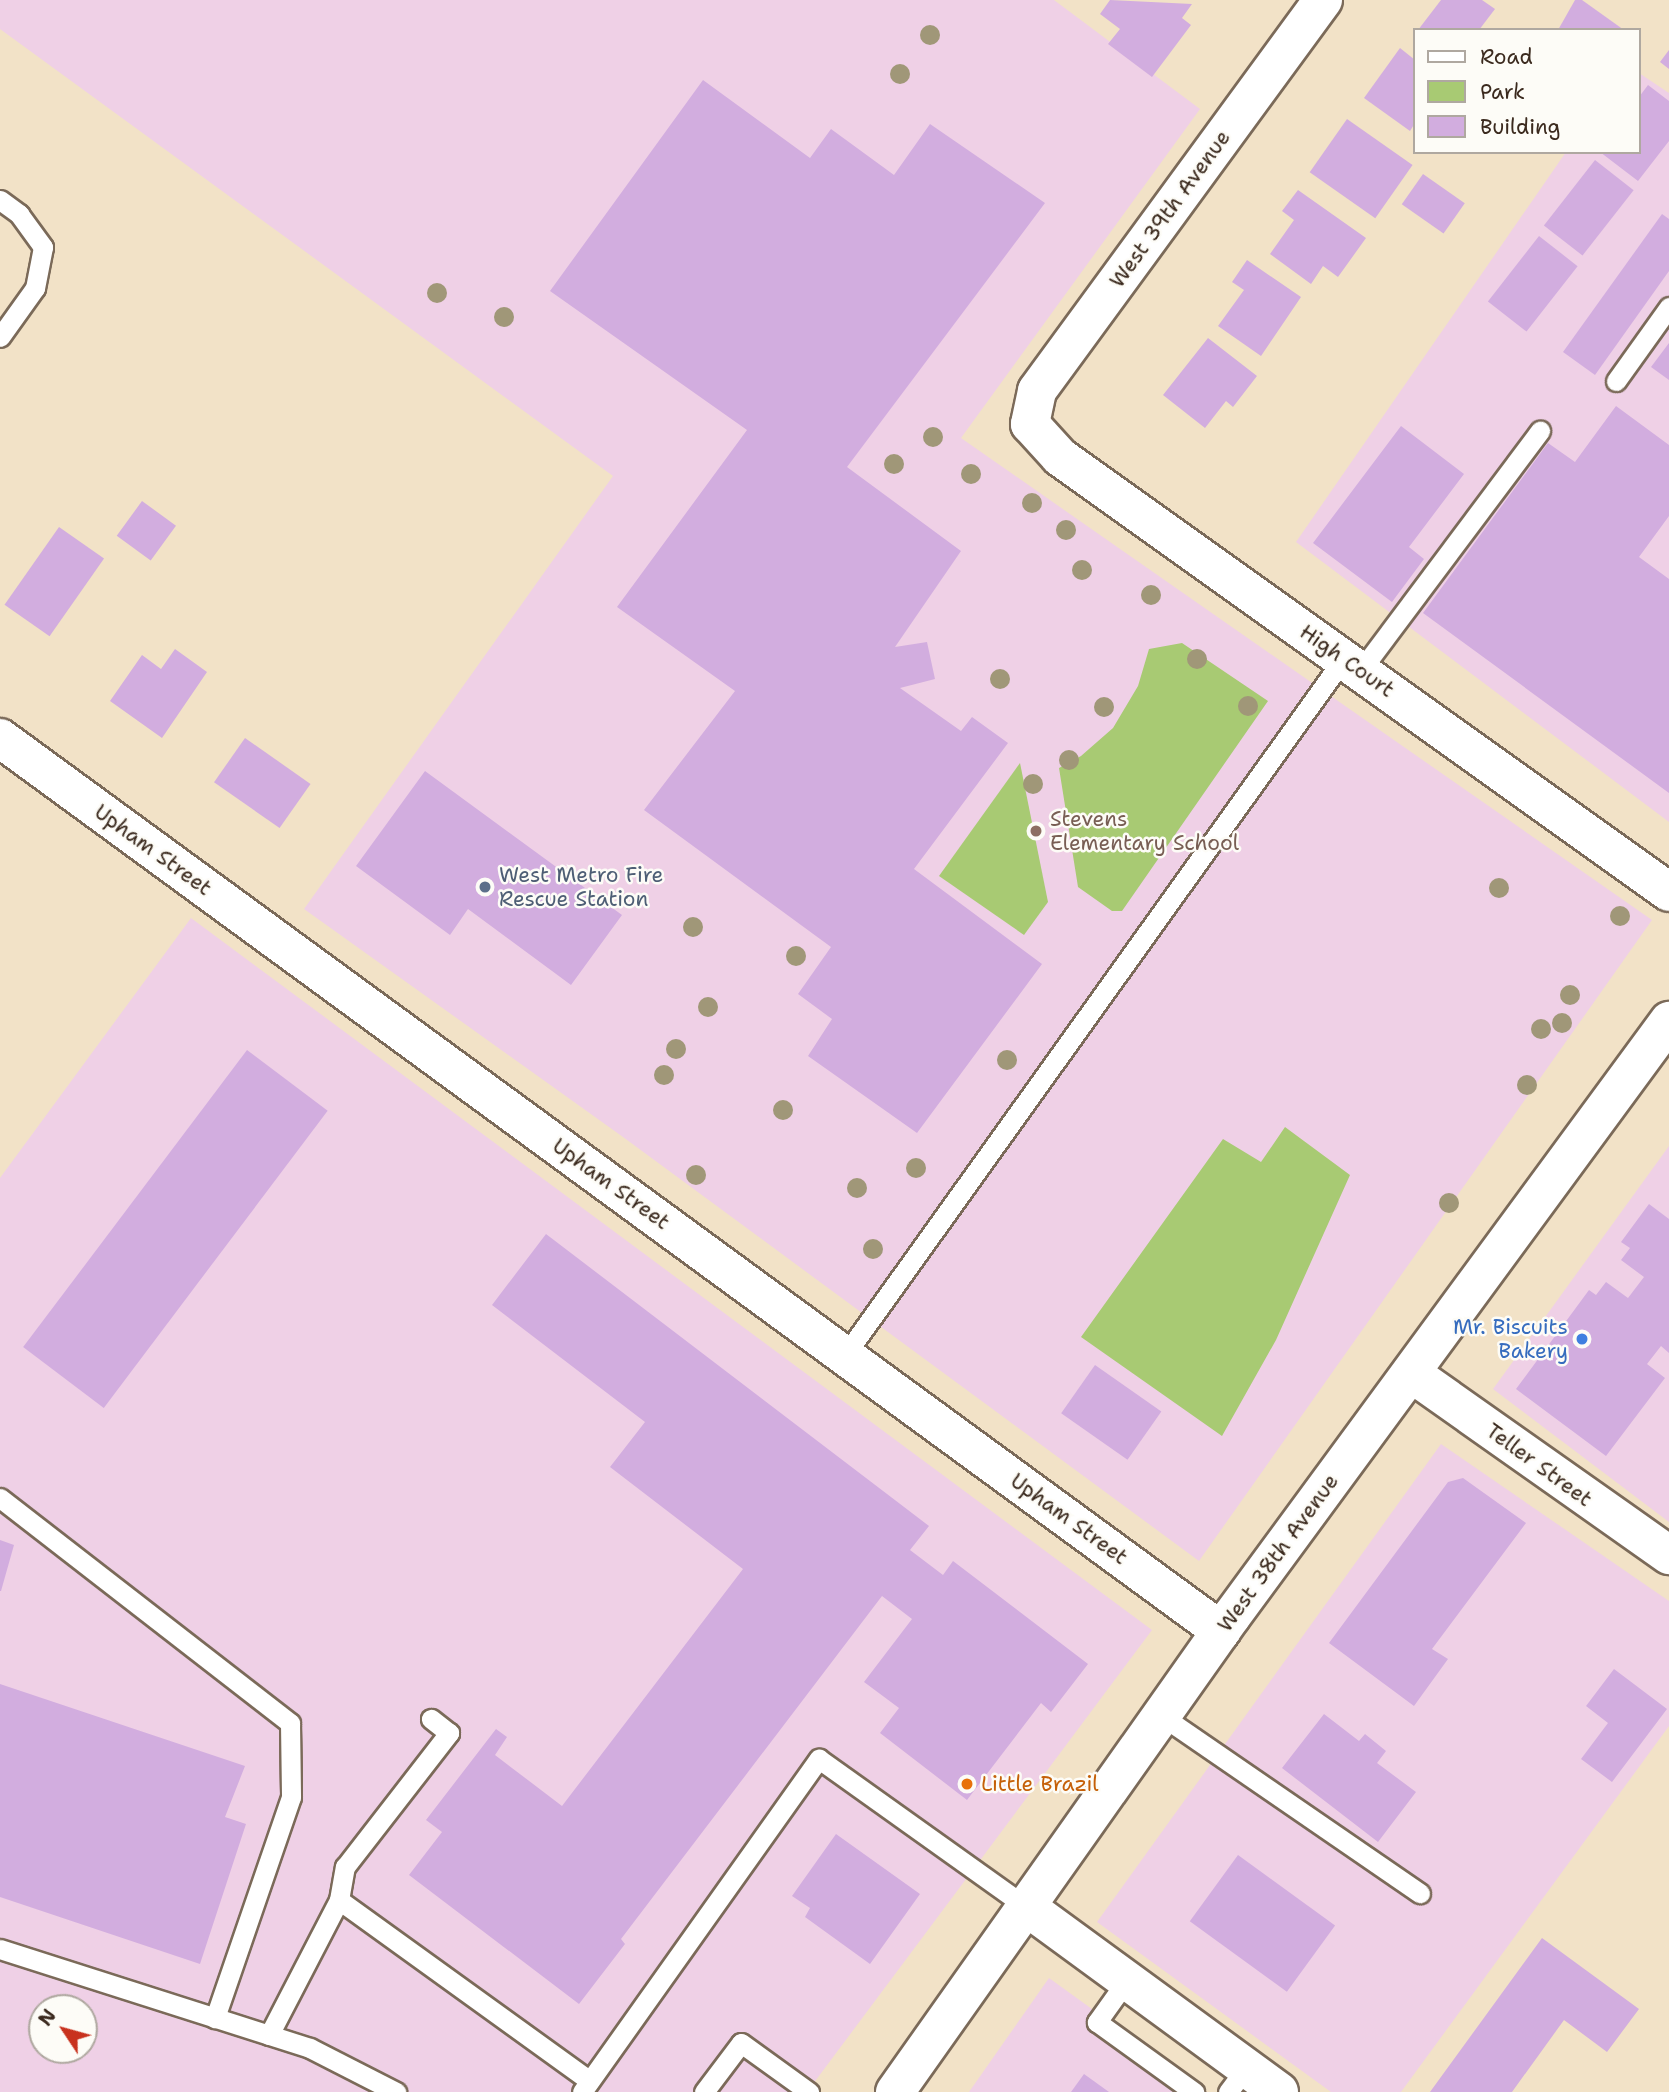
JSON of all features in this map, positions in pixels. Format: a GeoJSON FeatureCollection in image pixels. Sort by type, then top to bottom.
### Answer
{"type":"FeatureCollection","features":[{"type":"Feature","properties":{"kind":"street","name":"West 39th Avenue"},"geometry":{"type":"LineString","coordinates":[[1030,424],[1037,391],[1323,0]]}},
{"type":"Feature","properties":{"kind":"street","name":"High Court"},"geometry":{"type":"LineString","coordinates":[[1030,424],[1060,457],[1669,892]]}},
{"type":"Feature","properties":{"kind":"street","name":"Upham Street"},"geometry":{"type":"LineString","coordinates":[[0,738],[1221,1631]]}},
{"type":"Feature","properties":{"kind":"street","name":"West 38th Avenue"},"geometry":{"type":"LineString","coordinates":[[895,2092],[1028,1908],[1221,1631],[1669,1021]]}},
{"type":"Feature","properties":{"kind":"street","name":"Teller Street"},"geometry":{"type":"LineString","coordinates":[[1411,1373],[1669,1555]]}},
{"type":"Feature","properties":{"kind":"street"},"geometry":{"type":"LineString","coordinates":[[1028,1908],[1127,1980],[1237,2080],[1279,2092]]}},
{"type":"Feature","properties":{"kind":"lane"},"geometry":{"type":"LineString","coordinates":[[0,200],[19,214],[43,247],[35,288],[0,337]]}},
{"type":"Feature","properties":{"kind":"lane"},"geometry":{"type":"LineString","coordinates":[[1616,381],[1669,307]]}},
{"type":"Feature","properties":{"kind":"lane"},"geometry":{"type":"LineString","coordinates":[[845,1355],[1352,664],[1540,431]]}},
{"type":"Feature","properties":{"kind":"lane"},"geometry":{"type":"LineString","coordinates":[[0,1498],[290,1723],[291,1797],[215,2018]]}},
{"type":"Feature","properties":{"kind":"lane"},"geometry":{"type":"LineString","coordinates":[[1162,1716],[1420,1893]]}},
{"type":"Feature","properties":{"kind":"lane"},"geometry":{"type":"LineString","coordinates":[[270,2035],[340,1900],[345,1867],[449,1733],[431,1719]]}},
{"type":"Feature","properties":{"kind":"lane"},"geometry":{"type":"LineString","coordinates":[[340,1900],[586,2086],[819,1759],[1028,1908]]}},
{"type":"Feature","properties":{"kind":"lane"},"geometry":{"type":"LineString","coordinates":[[0,1949],[270,2035],[333,2059],[396,2092]]}},
{"type":"Feature","properties":{"kind":"lane"},"geometry":{"type":"LineString","coordinates":[[1127,1980],[1097,2022],[1194,2092]]}},
{"type":"Feature","properties":{"kind":"lane"},"geometry":{"type":"LineString","coordinates":[[704,2092],[741,2043],[809,2092]]}},
{"type":"Feature","properties":{"kind":"shaded area","name":"Stevens Elementary School"},"geometry":{"type":"Polygon","coordinates":[[[0,0],[1054,0],[1200,109],[961,438],[1652,920],[1199,1561],[623,1137],[304,909],[613,476],[0,29],[0,0]]]}},
{"type":"Feature","properties":{"kind":"shaded area"},"geometry":{"type":"Polygon","coordinates":[[[1641,74],[1669,93],[1669,822],[1296,542],[1565,154],[1641,154],[1641,74]]]}},
{"type":"Feature","properties":{"kind":"shaded area"},"geometry":{"type":"Polygon","coordinates":[[[191,918],[1152,1630],[807,2092],[0,2092],[0,1178],[191,918]]]}},
{"type":"Feature","properties":{"kind":"shaded area"},"geometry":{"type":"Polygon","coordinates":[[[1669,1146],[1669,1522],[1493,1389],[1669,1146]]]}},
{"type":"Feature","properties":{"kind":"shaded area"},"geometry":{"type":"Polygon","coordinates":[[[1441,1444],[1669,1601],[1669,1726],[1401,2092],[1331,2092],[1097,1922],[1441,1444]]]}},
{"type":"Feature","properties":{"kind":"shaded area"},"geometry":{"type":"Polygon","coordinates":[[[1049,1978],[1207,2092],[969,2092],[1049,1978]]]}},
{"type":"Feature","properties":{"kind":"green space"},"geometry":{"type":"Polygon","coordinates":[[[1182,643],[1268,701],[1122,911],[1112,911],[1078,887],[1059,768],[1081,756],[1113,728],[1138,686],[1149,649],[1182,643]]]}},
{"type":"Feature","properties":{"kind":"green space"},"geometry":{"type":"Polygon","coordinates":[[[1020,763],[1048,902],[1024,935],[939,876],[1020,763]]]}},
{"type":"Feature","properties":{"kind":"green space"},"geometry":{"type":"Polygon","coordinates":[[[1285,1127],[1350,1175],[1276,1340],[1222,1436],[1081,1337],[1223,1139],[1261,1162],[1285,1127]]]}},
{"type":"Feature","properties":{"kind":"building"},"geometry":{"type":"Polygon","coordinates":[[[1110,0],[1192,4],[1182,18],[1191,25],[1152,77],[1108,44],[1120,29],[1100,14],[1110,0]]]}},
{"type":"Feature","properties":{"kind":"building"},"geometry":{"type":"Polygon","coordinates":[[[1441,0],[1482,0],[1495,9],[1481,28],[1420,28],[1441,0]]]}},
{"type":"Feature","properties":{"kind":"building"},"geometry":{"type":"Polygon","coordinates":[[[1575,0],[1582,0],[1621,28],[1559,28],[1575,0]]]}},
{"type":"Feature","properties":{"kind":"building"},"geometry":{"type":"Polygon","coordinates":[[[1400,48],[1414,59],[1414,125],[1410,131],[1364,98],[1400,48]]]}},
{"type":"Feature","properties":{"kind":"building"},"geometry":{"type":"Polygon","coordinates":[[[1669,50],[1669,69],[1660,62],[1669,50]]]}},
{"type":"Feature","properties":{"kind":"building"},"geometry":{"type":"Polygon","coordinates":[[[703,80],[810,158],[831,129],[894,175],[930,124],[1045,203],[847,467],[961,551],[895,647],[927,642],[935,679],[900,688],[961,731],[972,717],[1008,743],[914,869],[1042,964],[917,1133],[808,1056],[832,1019],[798,994],[831,947],[644,810],[735,691],[617,607],[747,430],[550,291],[703,80]]]}},
{"type":"Feature","properties":{"kind":"building"},"geometry":{"type":"Polygon","coordinates":[[[1648,85],[1669,101],[1669,141],[1638,181],[1603,154],[1641,154],[1641,94],[1648,85]]]}},
{"type":"Feature","properties":{"kind":"building"},"geometry":{"type":"Polygon","coordinates":[[[1347,119],[1413,165],[1375,218],[1310,172],[1347,119]]]}},
{"type":"Feature","properties":{"kind":"building"},"geometry":{"type":"Polygon","coordinates":[[[1595,160],[1634,190],[1583,256],[1544,225],[1595,160]]]}},
{"type":"Feature","properties":{"kind":"building"},"geometry":{"type":"Polygon","coordinates":[[[1423,174],[1465,203],[1444,234],[1402,204],[1423,174]]]}},
{"type":"Feature","properties":{"kind":"building"},"geometry":{"type":"Polygon","coordinates":[[[1298,190],[1366,238],[1338,277],[1323,266],[1311,284],[1270,254],[1294,220],[1282,211],[1298,190]]]}},
{"type":"Feature","properties":{"kind":"building"},"geometry":{"type":"Polygon","coordinates":[[[1662,214],[1669,219],[1669,271],[1595,375],[1563,352],[1662,214]]]}},
{"type":"Feature","properties":{"kind":"building"},"geometry":{"type":"Polygon","coordinates":[[[1539,236],[1578,266],[1527,332],[1488,301],[1539,236]]]}},
{"type":"Feature","properties":{"kind":"building"},"geometry":{"type":"Polygon","coordinates":[[[1247,260],[1301,297],[1261,356],[1218,326],[1244,290],[1232,282],[1247,260]]]}},
{"type":"Feature","properties":{"kind":"building"},"geometry":{"type":"Polygon","coordinates":[[[1208,338],[1257,376],[1233,407],[1226,401],[1205,428],[1163,395],[1208,338]]]}},
{"type":"Feature","properties":{"kind":"building"},"geometry":{"type":"Polygon","coordinates":[[[1669,343],[1669,380],[1651,367],[1669,343]]]}},
{"type":"Feature","properties":{"kind":"building"},"geometry":{"type":"Polygon","coordinates":[[[1616,406],[1669,445],[1669,516],[1639,557],[1669,579],[1669,793],[1423,613],[1548,443],[1575,462],[1616,406]]]}},
{"type":"Feature","properties":{"kind":"building"},"geometry":{"type":"Polygon","coordinates":[[[1401,426],[1464,474],[1409,547],[1424,559],[1392,602],[1313,543],[1401,426]]]}},
{"type":"Feature","properties":{"kind":"building"},"geometry":{"type":"Polygon","coordinates":[[[142,501],[176,526],[151,560],[117,536],[142,501]]]}},
{"type":"Feature","properties":{"kind":"building"},"geometry":{"type":"Polygon","coordinates":[[[59,527],[104,559],[50,636],[5,605],[59,527]]]}},
{"type":"Feature","properties":{"kind":"building"},"geometry":{"type":"Polygon","coordinates":[[[175,649],[207,672],[162,738],[110,701],[142,655],[161,669],[175,649]]]}},
{"type":"Feature","properties":{"kind":"building"},"geometry":{"type":"Polygon","coordinates":[[[245,738],[311,784],[280,828],[214,782],[245,738]]]}},
{"type":"Feature","properties":{"kind":"building","name":"West Metro Fire Rescue Station"},"geometry":{"type":"Polygon","coordinates":[[[425,771],[622,915],[571,985],[468,909],[450,935],[356,866],[425,771]]]}},
{"type":"Feature","properties":{"kind":"building"},"geometry":{"type":"Polygon","coordinates":[[[247,1050],[328,1111],[104,1408],[23,1347],[247,1050]]]}},
{"type":"Feature","properties":{"kind":"building"},"geometry":{"type":"Polygon","coordinates":[[[1649,1204],[1669,1219],[1669,1353],[1661,1346],[1647,1364],[1665,1378],[1606,1456],[1516,1389],[1589,1290],[1596,1295],[1606,1282],[1628,1298],[1644,1277],[1621,1260],[1630,1248],[1621,1242],[1649,1204]]]}},
{"type":"Feature","properties":{"kind":"building"},"geometry":{"type":"Polygon","coordinates":[[[546,1234],[929,1526],[910,1550],[943,1575],[953,1561],[1088,1664],[1051,1712],[1041,1703],[967,1800],[880,1733],[899,1708],[864,1682],[912,1619],[882,1596],[621,1939],[625,1944],[579,2004],[409,1875],[442,1832],[426,1820],[496,1729],[507,1737],[495,1755],[562,1806],[743,1569],[610,1467],[645,1422],[492,1305],[546,1234]]]}},
{"type":"Feature","properties":{"kind":"building"},"geometry":{"type":"Polygon","coordinates":[[[1095,1365],[1161,1411],[1128,1460],[1061,1413],[1095,1365]]]}},
{"type":"Feature","properties":{"kind":"building"},"geometry":{"type":"Polygon","coordinates":[[[1463,1478],[1526,1523],[1432,1649],[1448,1659],[1414,1706],[1329,1643],[1448,1482],[1463,1478]]]}},
{"type":"Feature","properties":{"kind":"building"},"geometry":{"type":"Polygon","coordinates":[[[0,1540],[14,1545],[1,1591],[0,1591],[0,1540]]]}},
{"type":"Feature","properties":{"kind":"building"},"geometry":{"type":"Polygon","coordinates":[[[1614,1669],[1667,1709],[1612,1782],[1581,1759],[1608,1723],[1586,1706],[1614,1669]]]}},
{"type":"Feature","properties":{"kind":"building"},"geometry":{"type":"Polygon","coordinates":[[[0,1684],[245,1766],[225,1817],[246,1824],[200,1964],[0,1897],[0,1684]]]}},
{"type":"Feature","properties":{"kind":"building"},"geometry":{"type":"Polygon","coordinates":[[[1324,1714],[1359,1741],[1365,1734],[1386,1751],[1377,1763],[1416,1792],[1378,1842],[1282,1768],[1324,1714]]]}},
{"type":"Feature","properties":{"kind":"building"},"geometry":{"type":"Polygon","coordinates":[[[836,1834],[920,1894],[870,1964],[805,1917],[810,1908],[792,1896],[836,1834]]]}},
{"type":"Feature","properties":{"kind":"building"},"geometry":{"type":"Polygon","coordinates":[[[1238,1855],[1335,1926],[1287,1992],[1190,1921],[1238,1855]]]}},
{"type":"Feature","properties":{"kind":"building"},"geometry":{"type":"Polygon","coordinates":[[[1542,1938],[1639,2009],[1607,2052],[1564,2020],[1512,2092],[1430,2092],[1542,1938]]]}},
{"type":"Feature","properties":{"kind":"building"},"geometry":{"type":"Polygon","coordinates":[[[1084,2074],[1109,2092],[1071,2092],[1084,2074]]]}},
{"type":"Feature","properties":{"kind":"place","name":"Stevens Elementary School"},"geometry":{"type":"Point","coordinates":[1036,831]}},
{"type":"Feature","properties":{"kind":"place","name":"West Metro Fire Rescue Station"},"geometry":{"type":"Point","coordinates":[485,887]}},
{"type":"Feature","properties":{"kind":"place","name":"Mr. Biscuits Bakery"},"geometry":{"type":"Point","coordinates":[1582,1339]}},
{"type":"Feature","properties":{"kind":"place","name":"Little Brazil"},"geometry":{"type":"Point","coordinates":[967,1784]}}]}
